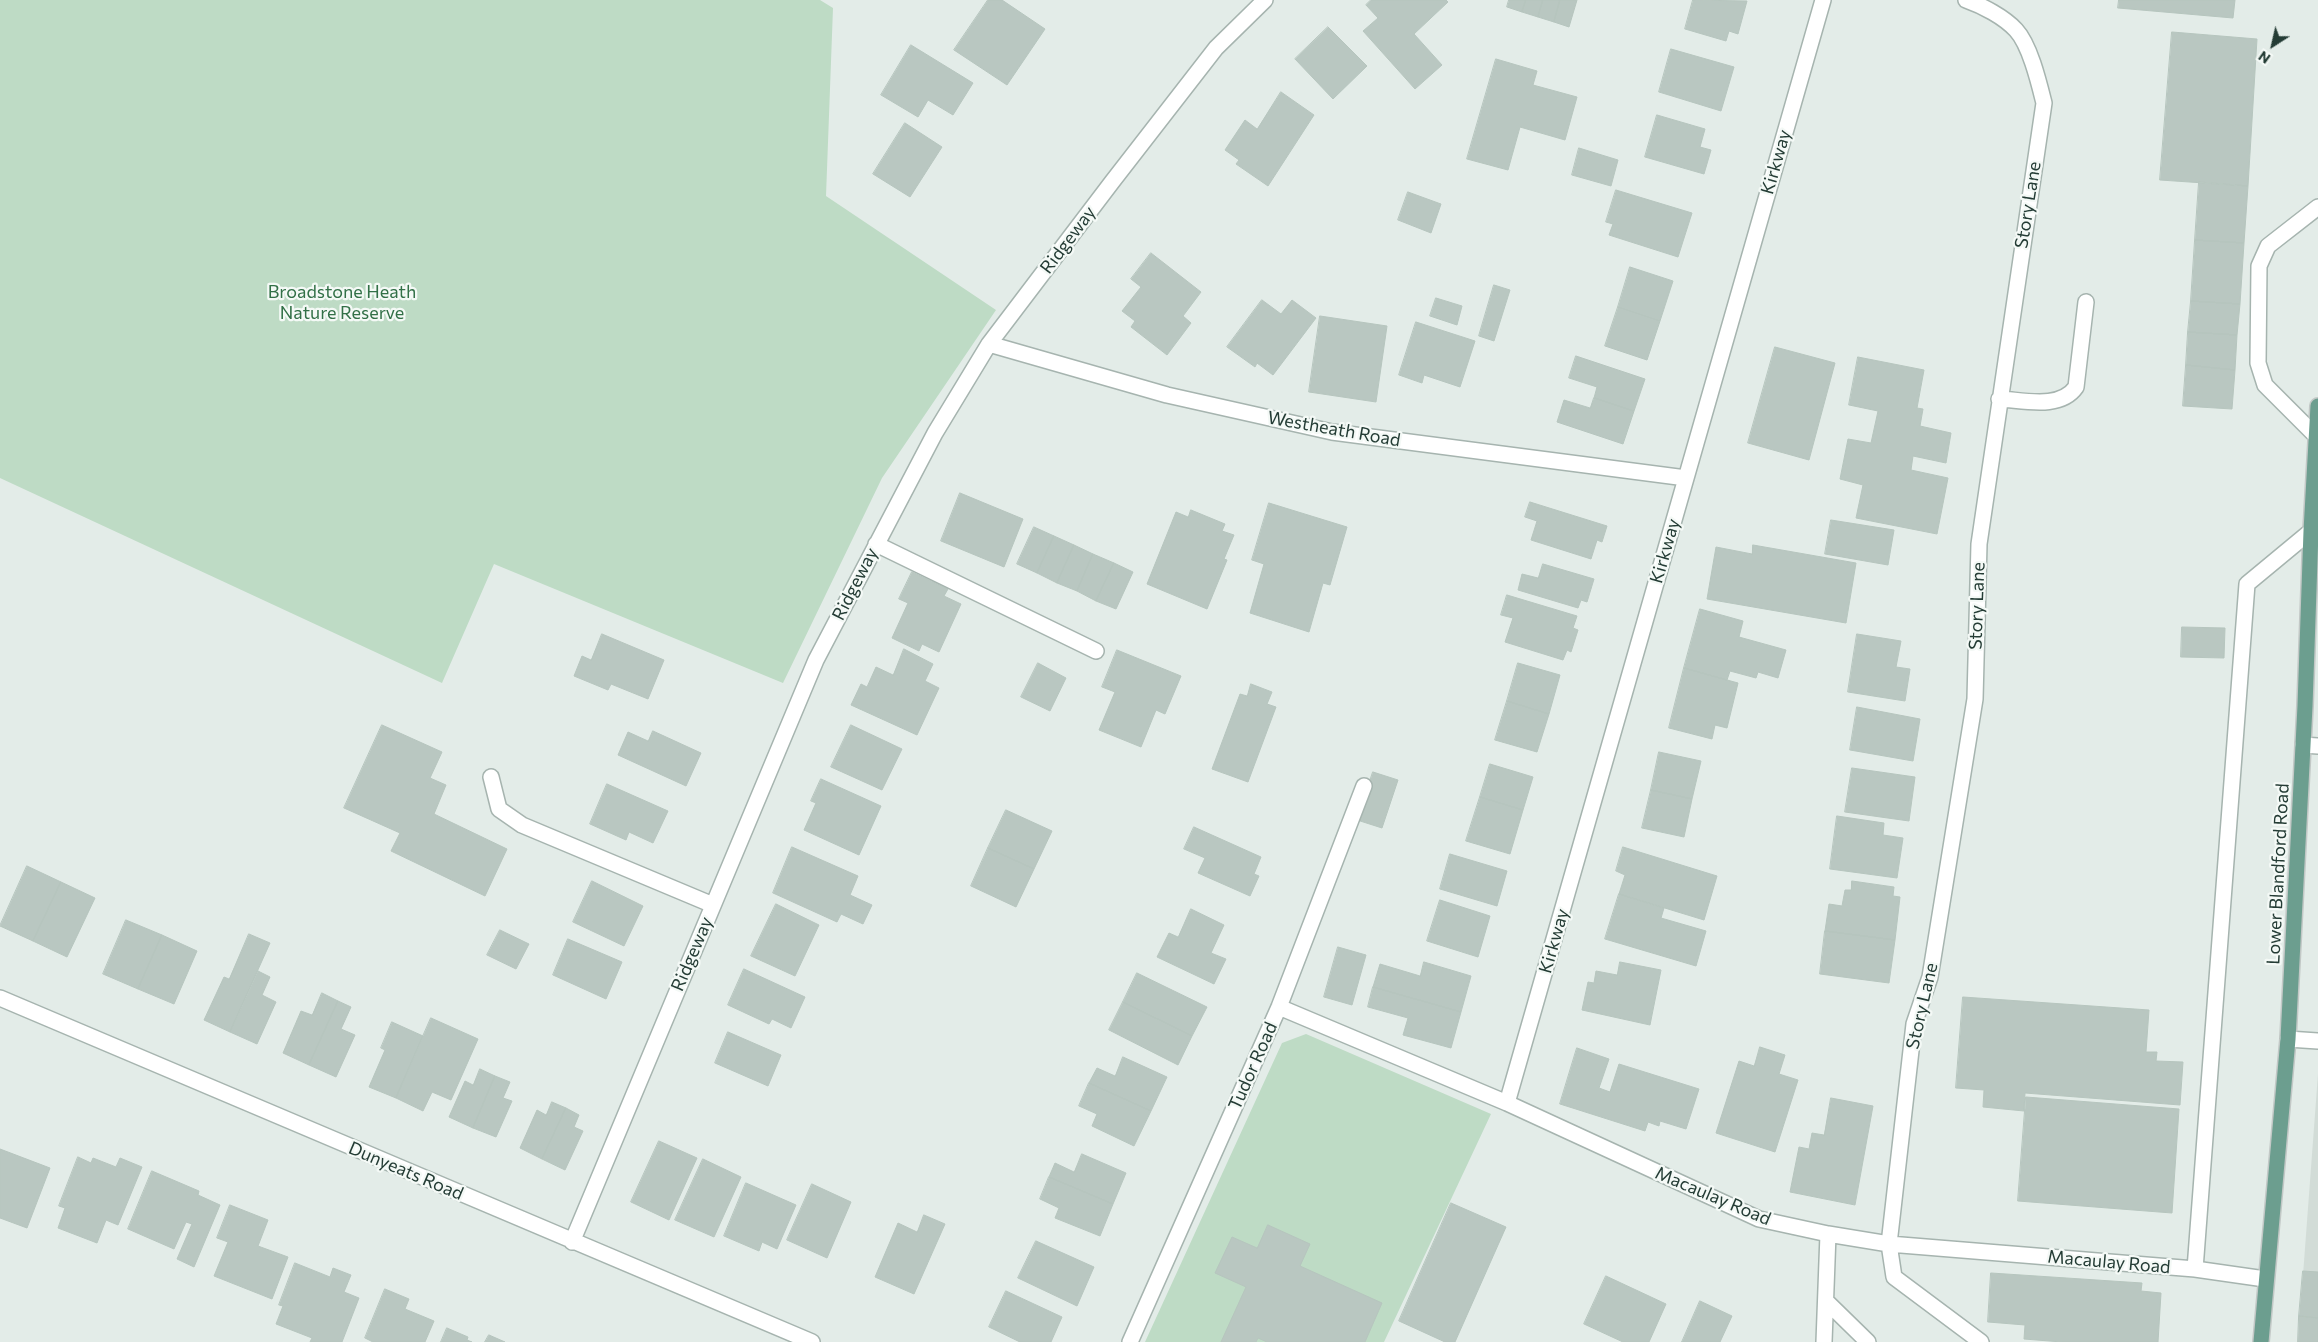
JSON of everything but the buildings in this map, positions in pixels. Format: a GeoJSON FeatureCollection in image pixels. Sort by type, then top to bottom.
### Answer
{"type":"FeatureCollection","features":[{"type":"Feature","properties":{"kind":"main road","name":"Lower Blandford Road"},"geometry":{"type":"LineString","coordinates":[[2261,1342],[2288,1039],[2311,746],[2311,531],[2318,406]]}},
{"type":"Feature","properties":{"kind":"street","name":"Ridgeway"},"geometry":{"type":"LineString","coordinates":[[572,1242],[816,660],[935,433],[989,344],[1216,48],[1265,0]]}},
{"type":"Feature","properties":{"kind":"street","name":"Kirkway"},"geometry":{"type":"LineString","coordinates":[[1507,1103],[1823,0]]}},
{"type":"Feature","properties":{"kind":"street","name":"Story Lane"},"geometry":{"type":"LineString","coordinates":[[1966,0],[1980,5],[2017,30],[2033,62],[2044,102],[1979,544],[1975,699],[1930,977],[1914,1024],[1890,1244],[1894,1277],[1981,1342]]}},
{"type":"Feature","properties":{"kind":"street"},"geometry":{"type":"LineString","coordinates":[[2316,436],[2265,385],[2258,363],[2259,266],[2268,246],[2318,207]]}},
{"type":"Feature","properties":{"kind":"street"},"geometry":{"type":"LineString","coordinates":[[1999,399],[2055,401],[2071,394],[2076,387],[2086,302]]}},
{"type":"Feature","properties":{"kind":"street","name":"Westheath Road"},"geometry":{"type":"LineString","coordinates":[[989,344],[1168,395],[1332,432],[1686,478]]}},
{"type":"Feature","properties":{"kind":"street"},"geometry":{"type":"LineString","coordinates":[[2195,1269],[2247,584],[2311,531]]}},
{"type":"Feature","properties":{"kind":"street"},"geometry":{"type":"LineString","coordinates":[[876,544],[1096,651]]}},
{"type":"Feature","properties":{"kind":"street"},"geometry":{"type":"LineString","coordinates":[[491,777],[499,809],[522,825],[713,905]]}},
{"type":"Feature","properties":{"kind":"street","name":"Tudor Road"},"geometry":{"type":"LineString","coordinates":[[1130,1342],[1280,1007],[1364,786]]}},
{"type":"Feature","properties":{"kind":"street","name":"Dunyeats Road"},"geometry":{"type":"LineString","coordinates":[[0,998],[572,1242],[812,1342]]}},
{"type":"Feature","properties":{"kind":"street","name":"Macaulay Road"},"geometry":{"type":"LineString","coordinates":[[1280,1007],[1507,1103],[1758,1219],[1828,1234],[1890,1244],[2195,1269],[2266,1279]]}},
{"type":"Feature","properties":{"kind":"street"},"geometry":{"type":"LineString","coordinates":[[2288,1039],[2318,1041]]}},
{"type":"Feature","properties":{"kind":"street"},"geometry":{"type":"LineString","coordinates":[[1824,1342],[1828,1234]]}},
{"type":"Feature","properties":{"kind":"street"},"geometry":{"type":"LineString","coordinates":[[1826,1301],[1868,1342]]}},
{"type":"Feature","properties":{"kind":"shaded area"},"geometry":{"type":"Polygon","coordinates":[[[2318,1074],[2318,1342],[2298,1342],[2318,1074]]]}},
{"type":"Feature","properties":{"kind":"green space","name":"Broadstone Heath Nature Reserve"},"geometry":{"type":"Polygon","coordinates":[[[0,0],[820,0],[833,8],[826,196],[996,310],[882,478],[783,683],[494,564],[442,683],[0,478],[0,0]]]}},
{"type":"Feature","properties":{"kind":"green space"},"geometry":{"type":"Polygon","coordinates":[[[1306,1034],[1491,1114],[1384,1342],[1145,1342],[1282,1043],[1306,1034]]]}}]}
